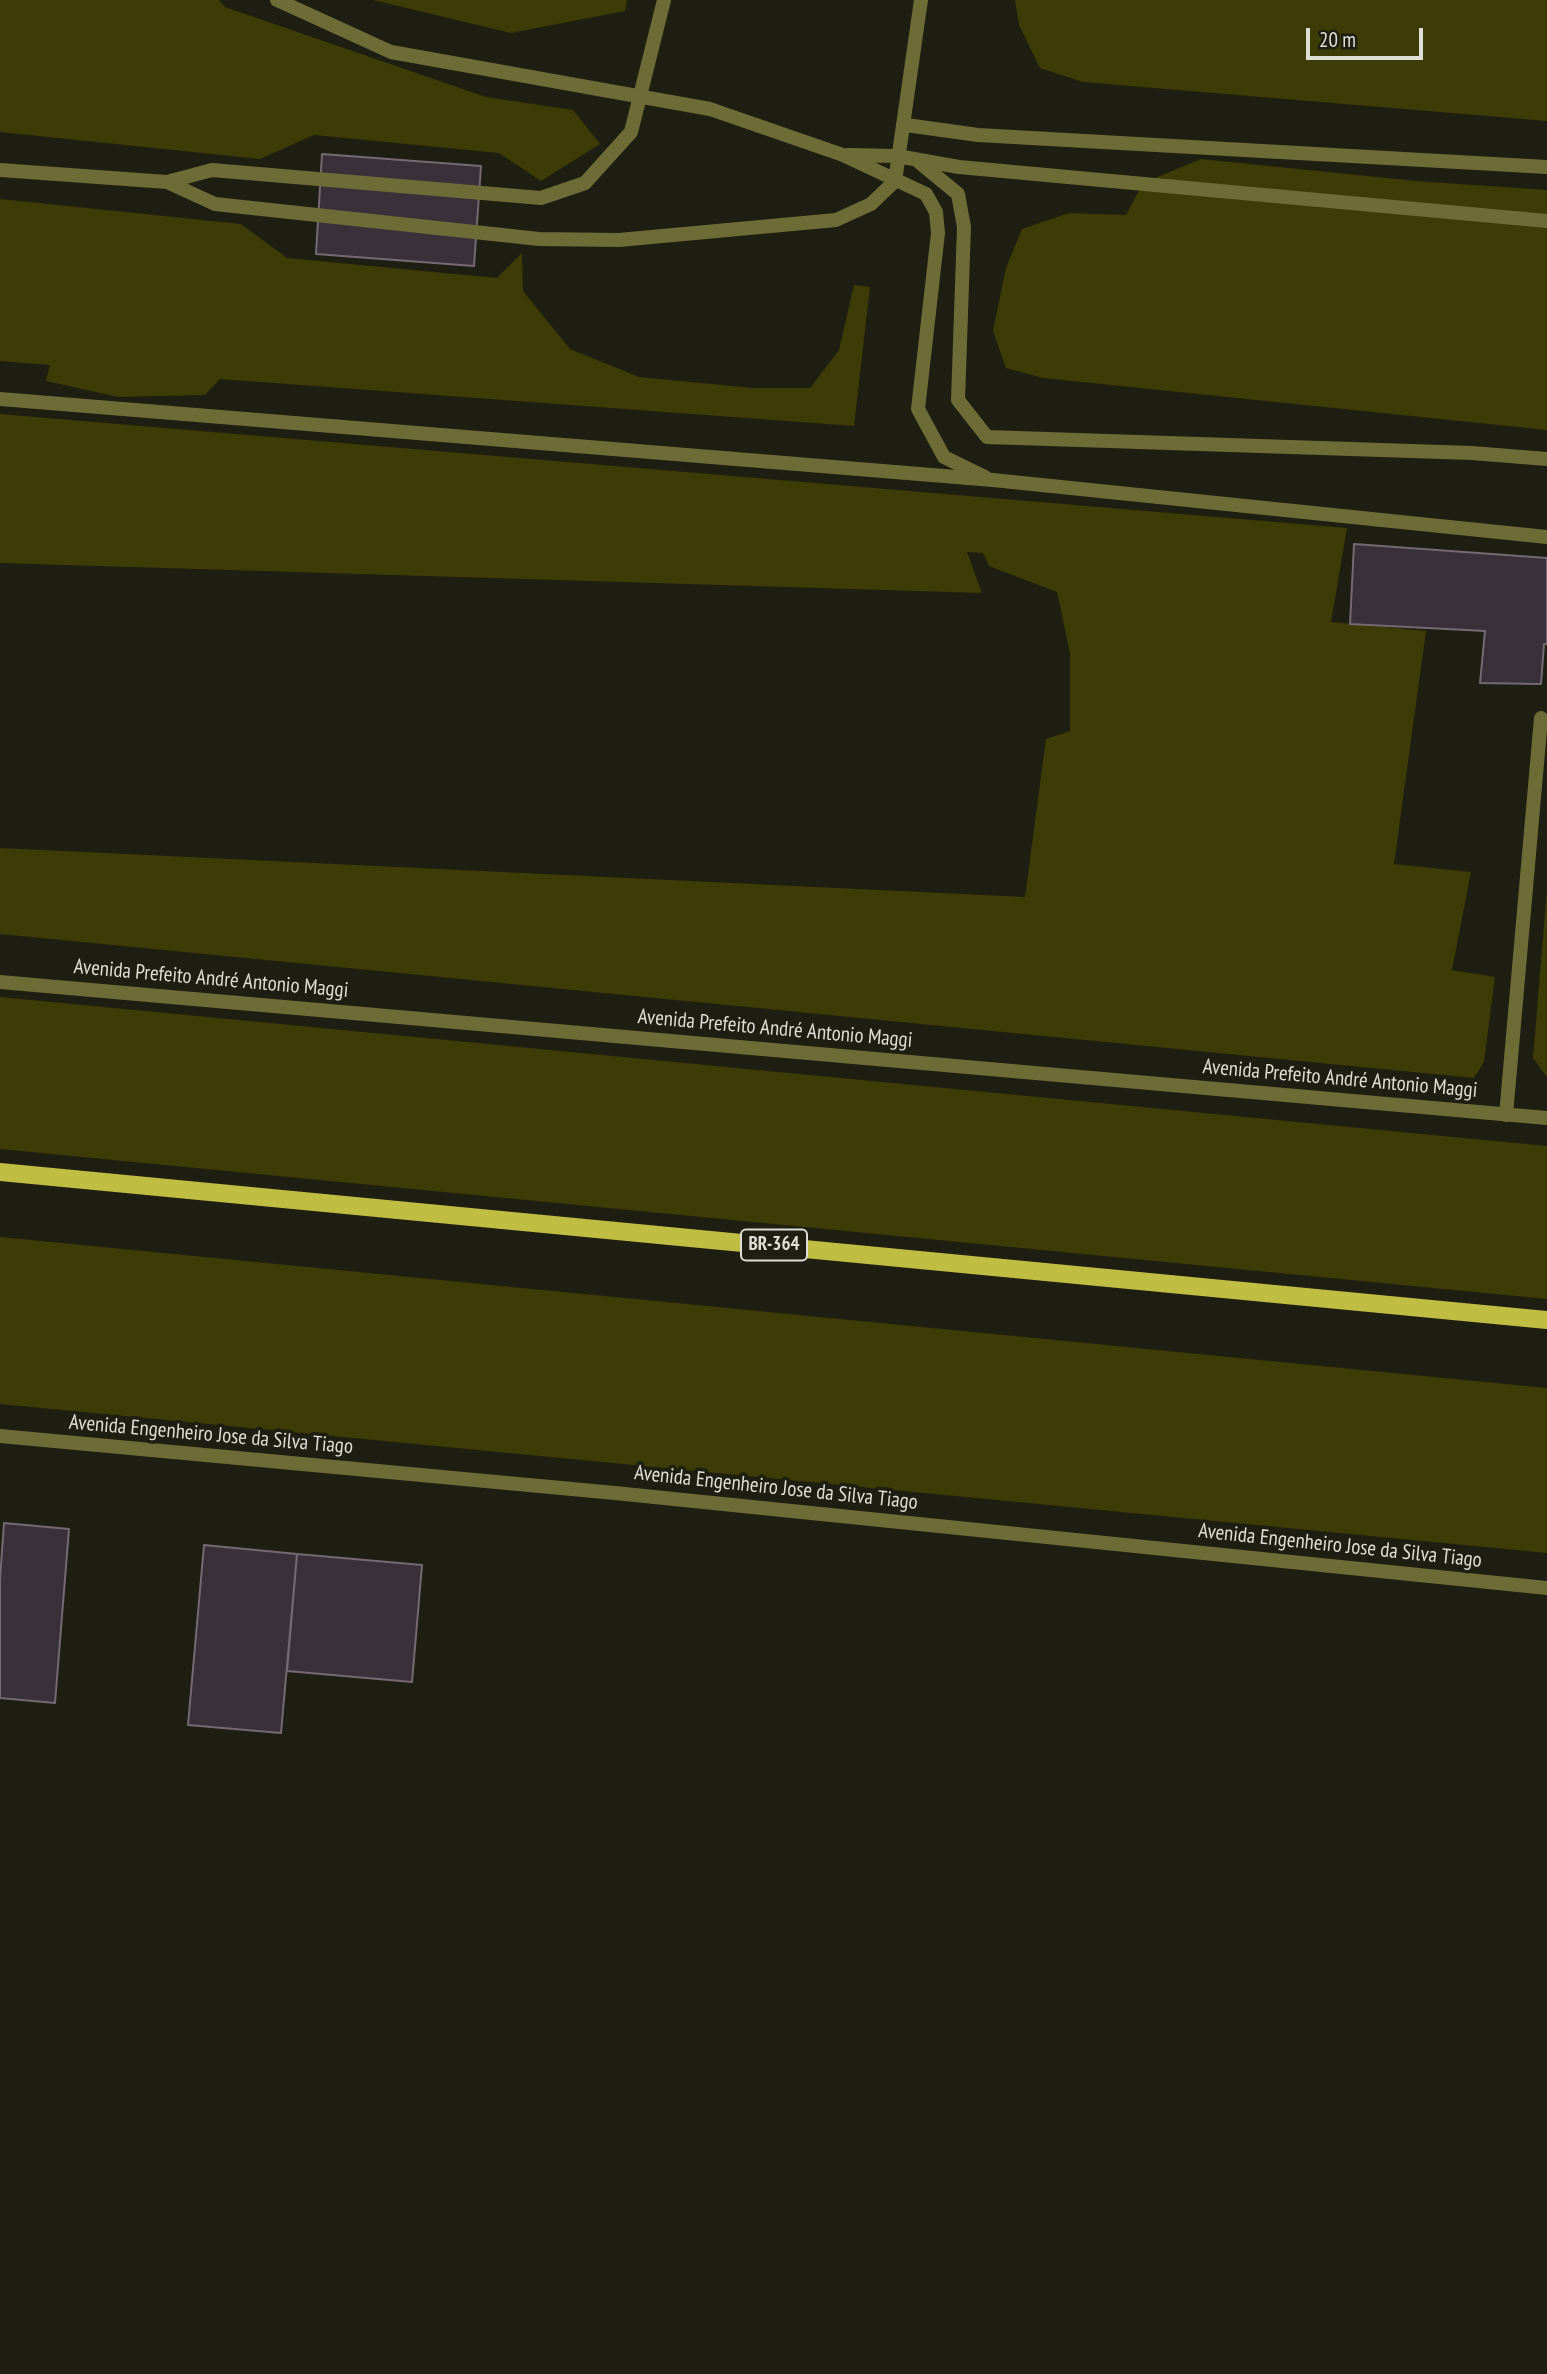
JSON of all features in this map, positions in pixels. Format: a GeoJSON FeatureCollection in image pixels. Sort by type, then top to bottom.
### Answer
{"type":"FeatureCollection","features":[{"type":"Feature","properties":{"kind":"main road","name":"BR-364"},"geometry":{"type":"LineString","coordinates":[[0,1172],[1547,1320]]}},
{"type":"Feature","properties":{"kind":"street"},"geometry":{"type":"LineString","coordinates":[[277,0],[391,52],[710,109],[844,155],[926,194],[936,212],[938,233],[918,409],[944,457],[993,480]]}},
{"type":"Feature","properties":{"kind":"street"},"geometry":{"type":"LineString","coordinates":[[0,170],[167,182],[212,170],[541,198],[585,183],[631,132],[664,0]]}},
{"type":"Feature","properties":{"kind":"street"},"geometry":{"type":"LineString","coordinates":[[167,182],[215,204],[539,239],[619,240],[836,220],[871,204],[895,181],[921,0]]}},
{"type":"Feature","properties":{"kind":"street"},"geometry":{"type":"LineString","coordinates":[[905,125],[978,135],[1547,167]]}},
{"type":"Feature","properties":{"kind":"street"},"geometry":{"type":"LineString","coordinates":[[844,155],[897,156],[919,162],[1547,221]]}},
{"type":"Feature","properties":{"kind":"street"},"geometry":{"type":"LineString","coordinates":[[919,162],[958,194],[964,227],[958,400],[987,437],[1472,453],[1547,459]]}},
{"type":"Feature","properties":{"kind":"street"},"geometry":{"type":"LineString","coordinates":[[0,399],[993,480],[1547,537]]}},
{"type":"Feature","properties":{"kind":"street"},"geometry":{"type":"LineString","coordinates":[[1506,1115],[1541,718]]}},
{"type":"Feature","properties":{"kind":"street","name":"Avenida Prefeito André Antonio Maggi"},"geometry":{"type":"LineString","coordinates":[[0,982],[1547,1118]]}},
{"type":"Feature","properties":{"kind":"street","name":"Avenida Engenheiro Jose da Silva Tiago"},"geometry":{"type":"LineString","coordinates":[[0,1437],[614,1493],[1547,1588]]}},
{"type":"Feature","properties":{"kind":"shaded area"},"geometry":{"type":"Polygon","coordinates":[[[0,0],[219,0],[225,7],[486,97],[573,110],[600,144],[541,181],[499,153],[314,135],[260,159],[0,132],[0,0]]]}},
{"type":"Feature","properties":{"kind":"shaded area"},"geometry":{"type":"Polygon","coordinates":[[[373,0],[627,0],[625,11],[511,33],[373,0]]]}},
{"type":"Feature","properties":{"kind":"shaded area"},"geometry":{"type":"Polygon","coordinates":[[[1015,0],[1547,0],[1547,121],[1083,82],[1040,68],[1019,25],[1015,0]]]}},
{"type":"Feature","properties":{"kind":"shaded area"},"geometry":{"type":"Polygon","coordinates":[[[1201,159],[1416,181],[1547,190],[1547,430],[1043,378],[1006,368],[993,331],[1006,268],[1022,229],[1069,213],[1126,215],[1143,183],[1201,159]]]}},
{"type":"Feature","properties":{"kind":"shaded area"},"geometry":{"type":"Polygon","coordinates":[[[0,199],[241,224],[287,258],[497,278],[522,253],[523,291],[570,349],[639,377],[753,388],[810,388],[839,350],[854,285],[870,287],[854,426],[220,379],[205,395],[118,397],[46,381],[50,365],[0,361],[0,199]]]}},
{"type":"Feature","properties":{"kind":"shaded area"},"geometry":{"type":"Polygon","coordinates":[[[0,414],[1347,528],[1331,622],[1426,631],[1394,864],[1471,872],[1452,970],[1495,977],[1484,1062],[1474,1078],[0,934],[0,848],[1025,897],[1046,739],[1070,731],[1070,653],[1057,592],[989,566],[983,553],[967,552],[982,593],[0,563],[0,414]]]}},
{"type":"Feature","properties":{"kind":"shaded area"},"geometry":{"type":"Polygon","coordinates":[[[1547,889],[1547,1077],[1533,1058],[1547,889]]]}},
{"type":"Feature","properties":{"kind":"shaded area"},"geometry":{"type":"Polygon","coordinates":[[[0,997],[1547,1146],[1547,1299],[0,1149],[0,997]]]}},
{"type":"Feature","properties":{"kind":"shaded area"},"geometry":{"type":"Polygon","coordinates":[[[0,1237],[1547,1388],[1547,1553],[0,1404],[0,1237]]]}},
{"type":"Feature","properties":{"kind":"building"},"geometry":{"type":"Polygon","coordinates":[[[322,154],[481,166],[474,266],[316,254],[322,154]]]}},
{"type":"Feature","properties":{"kind":"building"},"geometry":{"type":"Polygon","coordinates":[[[1354,544],[1547,558],[1547,644],[1544,644],[1541,684],[1480,683],[1485,631],[1350,624],[1354,544]]]}},
{"type":"Feature","properties":{"kind":"building"},"geometry":{"type":"Polygon","coordinates":[[[4,1523],[69,1529],[55,1703],[0,1698],[0,1579],[4,1523]]]}},
{"type":"Feature","properties":{"kind":"building"},"geometry":{"type":"Polygon","coordinates":[[[204,1545],[297,1554],[281,1733],[188,1725],[204,1545]]]}},
{"type":"Feature","properties":{"kind":"building"},"geometry":{"type":"Polygon","coordinates":[[[297,1554],[422,1565],[412,1682],[287,1671],[297,1554]]]}}]}
